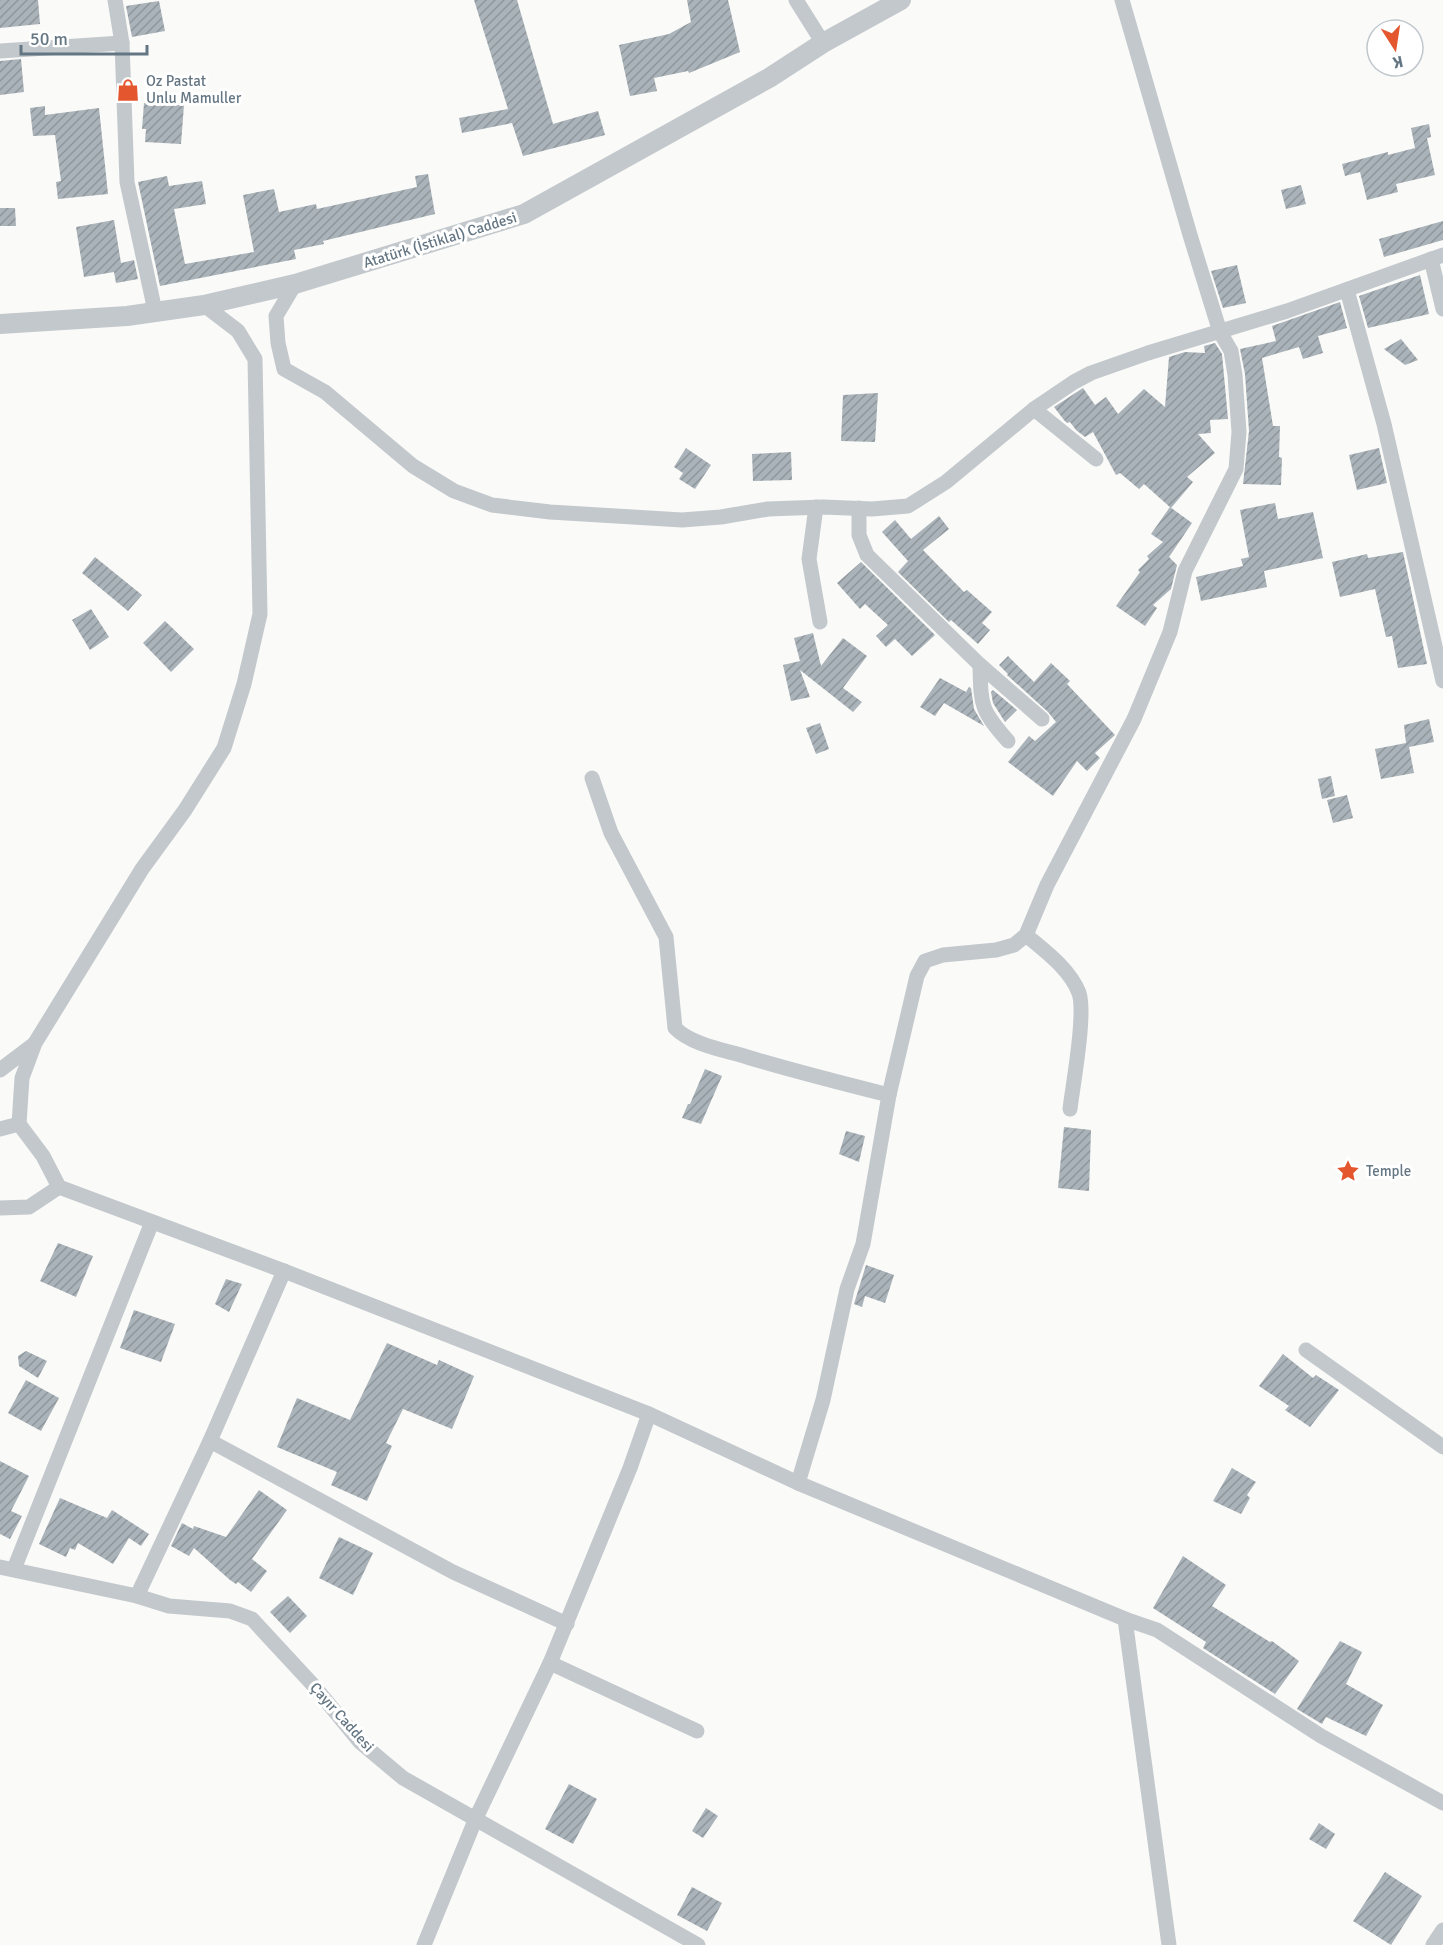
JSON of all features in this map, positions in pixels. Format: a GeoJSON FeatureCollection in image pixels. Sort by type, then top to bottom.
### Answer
{"type":"FeatureCollection","features":[{"type":"Feature","properties":{"kind":"street"},"geometry":{"type":"LineString","coordinates":[[115,0],[122,43],[126,182],[155,310]]}},
{"type":"Feature","properties":{"kind":"street"},"geometry":{"type":"LineString","coordinates":[[796,0],[824,43]]}},
{"type":"Feature","properties":{"kind":"street","name":"Atatürk (İstiklal) Caddesi"},"geometry":{"type":"LineString","coordinates":[[0,324],[127,316],[155,310],[204,305],[295,284],[524,214],[769,78],[824,43],[902,0]]}},
{"type":"Feature","properties":{"kind":"street"},"geometry":{"type":"LineString","coordinates":[[798,1483],[823,1400],[847,1289],[863,1244],[889,1095],[917,976],[925,961],[943,955],[996,950],[1014,945],[1026,935],[1047,885],[1134,719],[1170,632],[1185,572],[1236,469],[1239,432],[1231,351],[1220,332],[1122,0]]}},
{"type":"Feature","properties":{"kind":"street"},"geometry":{"type":"LineString","coordinates":[[0,51],[122,43]]}},
{"type":"Feature","properties":{"kind":"street"},"geometry":{"type":"LineString","coordinates":[[295,284],[276,316],[278,343],[284,369],[325,392],[413,466],[454,491],[492,506],[682,520],[721,517],[768,509],[908,506],[946,482],[1034,409],[1074,382],[1148,352],[1287,311],[1437,257],[1443,309]]}},
{"type":"Feature","properties":{"kind":"street"},"geometry":{"type":"LineString","coordinates":[[1347,290],[1384,424],[1443,681]]}},
{"type":"Feature","properties":{"kind":"street"},"geometry":{"type":"LineString","coordinates":[[204,305],[238,331],[255,359],[260,614],[244,684],[224,748],[185,810],[142,869],[35,1043],[22,1078],[19,1124],[43,1156],[60,1187],[284,1271],[649,1414],[798,1483],[1125,1619],[1157,1630],[1321,1736],[1443,1803]]}},
{"type":"Feature","properties":{"kind":"street"},"geometry":{"type":"LineString","coordinates":[[1034,409],[1096,459]]}},
{"type":"Feature","properties":{"kind":"street"},"geometry":{"type":"LineString","coordinates":[[816,507],[809,559],[820,622]]}},
{"type":"Feature","properties":{"kind":"street"},"geometry":{"type":"LineString","coordinates":[[859,508],[859,535],[867,555],[980,665],[1042,720]]}},
{"type":"Feature","properties":{"kind":"street"},"geometry":{"type":"LineString","coordinates":[[980,665],[981,702],[988,719],[1008,741]]}},
{"type":"Feature","properties":{"kind":"street"},"geometry":{"type":"LineString","coordinates":[[592,778],[611,833],[666,937],[675,1028],[684,1036],[718,1048],[889,1095]]}},
{"type":"Feature","properties":{"kind":"street"},"geometry":{"type":"LineString","coordinates":[[1026,935],[1067,972],[1080,994],[1081,1019],[1070,1109]]}},
{"type":"Feature","properties":{"kind":"street"},"geometry":{"type":"LineString","coordinates":[[0,1070],[35,1043]]}},
{"type":"Feature","properties":{"kind":"street"},"geometry":{"type":"LineString","coordinates":[[0,1129],[19,1124]]}},
{"type":"Feature","properties":{"kind":"street"},"geometry":{"type":"LineString","coordinates":[[0,1208],[29,1207],[60,1187]]}},
{"type":"Feature","properties":{"kind":"street"},"geometry":{"type":"LineString","coordinates":[[7,1568],[152,1222]]}},
{"type":"Feature","properties":{"kind":"street"},"geometry":{"type":"LineString","coordinates":[[137,1596],[210,1441],[284,1271]]}},
{"type":"Feature","properties":{"kind":"street"},"geometry":{"type":"LineString","coordinates":[[1306,1350],[1443,1447]]}},
{"type":"Feature","properties":{"kind":"street"},"geometry":{"type":"LineString","coordinates":[[424,1945],[476,1818],[567,1624],[630,1468],[649,1414]]}},
{"type":"Feature","properties":{"kind":"street"},"geometry":{"type":"LineString","coordinates":[[210,1441],[453,1572],[567,1624]]}},
{"type":"Feature","properties":{"kind":"street","name":"Çayır Caddesi"},"geometry":{"type":"LineString","coordinates":[[7,1568],[137,1596],[168,1606],[230,1611],[252,1619],[314,1686],[360,1742],[403,1778],[698,1945]]}},
{"type":"Feature","properties":{"kind":"street"},"geometry":{"type":"LineString","coordinates":[[1125,1619],[1169,1945]]}},
{"type":"Feature","properties":{"kind":"street"},"geometry":{"type":"LineString","coordinates":[[550,1663],[697,1731]]}},
{"type":"Feature","properties":{"kind":"street"},"geometry":{"type":"LineString","coordinates":[[1433,1945],[1443,1930]]}},
{"type":"Feature","properties":{"kind":"building"},"geometry":{"type":"Polygon","coordinates":[[[0,0],[38,0],[40,24],[0,28],[0,0]]]}},
{"type":"Feature","properties":{"kind":"building"},"geometry":{"type":"Polygon","coordinates":[[[474,0],[517,0],[553,124],[598,111],[605,135],[523,156],[512,123],[462,133],[459,118],[508,109],[474,0]]]}},
{"type":"Feature","properties":{"kind":"building"},"geometry":{"type":"Polygon","coordinates":[[[687,0],[728,0],[740,52],[689,73],[688,71],[654,78],[657,91],[630,96],[619,45],[669,34],[691,22],[687,0]]]}},
{"type":"Feature","properties":{"kind":"building"},"geometry":{"type":"Polygon","coordinates":[[[159,1],[165,31],[132,37],[126,6],[159,1]]]}},
{"type":"Feature","properties":{"kind":"building"},"geometry":{"type":"Polygon","coordinates":[[[21,59],[24,92],[0,95],[0,61],[21,59]]]}},
{"type":"Feature","properties":{"kind":"building"},"geometry":{"type":"Polygon","coordinates":[[[144,103],[184,105],[181,144],[145,142],[146,129],[142,129],[144,103]]]}},
{"type":"Feature","properties":{"kind":"building"},"geometry":{"type":"Polygon","coordinates":[[[45,106],[45,115],[99,108],[108,194],[58,199],[56,182],[61,181],[55,135],[33,136],[30,108],[45,106]]]}},
{"type":"Feature","properties":{"kind":"building"},"geometry":{"type":"Polygon","coordinates":[[[1429,124],[1431,137],[1427,138],[1435,175],[1396,184],[1398,192],[1367,200],[1360,172],[1345,176],[1342,164],[1388,152],[1388,155],[1415,148],[1411,128],[1429,124]]]}},
{"type":"Feature","properties":{"kind":"building"},"geometry":{"type":"Polygon","coordinates":[[[428,174],[435,214],[294,250],[296,259],[160,286],[138,182],[167,176],[169,186],[202,181],[206,204],[174,209],[185,264],[254,252],[243,195],[274,189],[279,212],[316,204],[317,209],[417,187],[415,176],[428,174]]]}},
{"type":"Feature","properties":{"kind":"building"},"geometry":{"type":"Polygon","coordinates":[[[1301,185],[1306,204],[1286,209],[1281,190],[1301,185]]]}},
{"type":"Feature","properties":{"kind":"building"},"geometry":{"type":"Polygon","coordinates":[[[0,208],[15,208],[16,226],[0,226],[0,208]]]}},
{"type":"Feature","properties":{"kind":"building"},"geometry":{"type":"Polygon","coordinates":[[[114,220],[121,263],[134,260],[138,279],[116,283],[114,272],[84,277],[76,227],[114,220]]]}},
{"type":"Feature","properties":{"kind":"building"},"geometry":{"type":"Polygon","coordinates":[[[1443,221],[1443,240],[1384,257],[1379,239],[1443,221]]]}},
{"type":"Feature","properties":{"kind":"building"},"geometry":{"type":"Polygon","coordinates":[[[1237,265],[1246,303],[1223,308],[1211,271],[1237,265]]]}},
{"type":"Feature","properties":{"kind":"building"},"geometry":{"type":"Polygon","coordinates":[[[1420,275],[1429,314],[1368,328],[1359,296],[1420,275]]]}},
{"type":"Feature","properties":{"kind":"building"},"geometry":{"type":"Polygon","coordinates":[[[1340,302],[1347,328],[1318,336],[1323,353],[1303,359],[1299,347],[1262,358],[1273,426],[1280,426],[1281,485],[1243,484],[1249,431],[1245,374],[1240,349],[1276,341],[1272,326],[1340,302]]]}},
{"type":"Feature","properties":{"kind":"building"},"geometry":{"type":"Polygon","coordinates":[[[1401,339],[1418,360],[1405,365],[1384,349],[1401,339]]]}},
{"type":"Feature","properties":{"kind":"building"},"geometry":{"type":"Polygon","coordinates":[[[1215,343],[1222,354],[1228,419],[1210,420],[1211,433],[1198,434],[1215,453],[1187,477],[1193,482],[1171,508],[1144,484],[1139,489],[1120,473],[1116,475],[1093,432],[1085,437],[1070,422],[1067,423],[1054,407],[1083,388],[1095,405],[1106,397],[1118,414],[1144,389],[1165,407],[1169,357],[1185,352],[1205,353],[1204,346],[1215,343]]]}},
{"type":"Feature","properties":{"kind":"building"},"geometry":{"type":"Polygon","coordinates":[[[878,393],[875,442],[841,441],[843,395],[878,393]]]}},
{"type":"Feature","properties":{"kind":"building"},"geometry":{"type":"Polygon","coordinates":[[[686,448],[711,465],[695,489],[679,479],[683,473],[674,467],[686,448]]]}},
{"type":"Feature","properties":{"kind":"building"},"geometry":{"type":"Polygon","coordinates":[[[1379,448],[1387,483],[1357,490],[1349,455],[1379,448]]]}},
{"type":"Feature","properties":{"kind":"building"},"geometry":{"type":"Polygon","coordinates":[[[791,452],[792,480],[753,481],[752,454],[791,452]]]}},
{"type":"Feature","properties":{"kind":"building"},"geometry":{"type":"Polygon","coordinates":[[[1275,503],[1278,519],[1313,512],[1323,558],[1264,571],[1267,587],[1201,601],[1196,577],[1243,566],[1241,559],[1249,557],[1240,510],[1275,503]]]}},
{"type":"Feature","properties":{"kind":"building"},"geometry":{"type":"Polygon","coordinates":[[[1170,507],[1192,523],[1169,557],[1177,565],[1171,589],[1153,605],[1157,608],[1145,626],[1116,606],[1140,572],[1138,570],[1149,559],[1147,556],[1163,542],[1151,534],[1170,507]]]}},
{"type":"Feature","properties":{"kind":"building"},"geometry":{"type":"Polygon","coordinates":[[[939,516],[949,529],[923,550],[964,592],[967,590],[992,612],[982,623],[990,630],[978,644],[951,620],[949,622],[898,572],[908,561],[882,532],[895,520],[911,539],[939,516]]]}},
{"type":"Feature","properties":{"kind":"building"},"geometry":{"type":"Polygon","coordinates":[[[1403,552],[1427,664],[1398,668],[1392,636],[1386,637],[1375,589],[1340,597],[1332,562],[1367,554],[1368,558],[1403,552]]]}},
{"type":"Feature","properties":{"kind":"building"},"geometry":{"type":"Polygon","coordinates":[[[95,557],[142,595],[128,611],[82,573],[95,557]]]}},
{"type":"Feature","properties":{"kind":"building"},"geometry":{"type":"Polygon","coordinates":[[[861,562],[935,635],[912,656],[895,639],[886,647],[876,636],[888,625],[865,604],[860,609],[837,583],[861,562]]]}},
{"type":"Feature","properties":{"kind":"building"},"geometry":{"type":"Polygon","coordinates":[[[91,609],[109,637],[90,650],[72,620],[91,609]]]}},
{"type":"Feature","properties":{"kind":"building"},"geometry":{"type":"Polygon","coordinates":[[[165,621],[194,649],[171,672],[143,643],[165,621]]]}},
{"type":"Feature","properties":{"kind":"building"},"geometry":{"type":"Polygon","coordinates":[[[813,633],[821,666],[843,638],[867,656],[843,688],[862,702],[853,712],[800,670],[810,697],[791,701],[783,665],[800,661],[794,638],[813,633]]]}},
{"type":"Feature","properties":{"kind":"building"},"geometry":{"type":"Polygon","coordinates":[[[1008,656],[1034,682],[1051,663],[1070,681],[1067,684],[1115,735],[1095,753],[1100,758],[1087,771],[1077,761],[1053,796],[1008,762],[1029,736],[1035,741],[1056,722],[999,665],[1008,656]]]}},
{"type":"Feature","properties":{"kind":"building"},"geometry":{"type":"Polygon","coordinates":[[[940,678],[966,692],[969,687],[971,688],[974,709],[984,726],[944,703],[935,716],[920,707],[940,678]]]}},
{"type":"Feature","properties":{"kind":"building"},"geometry":{"type":"Polygon","coordinates":[[[993,690],[1017,710],[1005,722],[993,703],[991,692],[993,690]]]}},
{"type":"Feature","properties":{"kind":"building"},"geometry":{"type":"Polygon","coordinates":[[[1429,719],[1434,742],[1409,747],[1414,773],[1381,779],[1375,749],[1406,743],[1404,725],[1429,719]]]}},
{"type":"Feature","properties":{"kind":"building"},"geometry":{"type":"Polygon","coordinates":[[[820,723],[829,749],[816,754],[806,728],[820,723]]]}},
{"type":"Feature","properties":{"kind":"building"},"geometry":{"type":"Polygon","coordinates":[[[1331,776],[1335,796],[1322,799],[1318,779],[1331,776]]]}},
{"type":"Feature","properties":{"kind":"building"},"geometry":{"type":"Polygon","coordinates":[[[1347,795],[1353,818],[1333,823],[1327,800],[1347,795]]]}},
{"type":"Feature","properties":{"kind":"building"},"geometry":{"type":"Polygon","coordinates":[[[705,1069],[722,1076],[701,1124],[682,1118],[705,1069]]]}},
{"type":"Feature","properties":{"kind":"building"},"geometry":{"type":"Polygon","coordinates":[[[1064,1127],[1091,1130],[1089,1191],[1058,1188],[1064,1127]]]}},
{"type":"Feature","properties":{"kind":"building"},"geometry":{"type":"Polygon","coordinates":[[[846,1131],[865,1136],[859,1162],[839,1154],[846,1131]]]}},
{"type":"Feature","properties":{"kind":"building"},"geometry":{"type":"Polygon","coordinates":[[[58,1243],[93,1256],[76,1297],[40,1281],[58,1243]]]}},
{"type":"Feature","properties":{"kind":"building"},"geometry":{"type":"Polygon","coordinates":[[[866,1265],[894,1275],[885,1303],[865,1296],[862,1307],[854,1304],[866,1265]]]}},
{"type":"Feature","properties":{"kind":"building"},"geometry":{"type":"Polygon","coordinates":[[[226,1279],[242,1284],[229,1312],[215,1304],[226,1279]]]}},
{"type":"Feature","properties":{"kind":"building"},"geometry":{"type":"Polygon","coordinates":[[[134,1310],[175,1324],[161,1362],[120,1348],[134,1310]]]}},
{"type":"Feature","properties":{"kind":"building"},"geometry":{"type":"Polygon","coordinates":[[[387,1343],[437,1365],[439,1360],[474,1376],[452,1429],[403,1409],[386,1443],[392,1446],[367,1501],[331,1485],[337,1472],[277,1447],[297,1398],[350,1420],[387,1343]]]}},
{"type":"Feature","properties":{"kind":"building"},"geometry":{"type":"Polygon","coordinates":[[[26,1351],[47,1361],[38,1378],[19,1366],[18,1356],[26,1351]]]}},
{"type":"Feature","properties":{"kind":"building"},"geometry":{"type":"Polygon","coordinates":[[[1283,1354],[1313,1378],[1316,1375],[1339,1390],[1310,1427],[1285,1410],[1289,1406],[1259,1386],[1283,1354]]]}},
{"type":"Feature","properties":{"kind":"building"},"geometry":{"type":"Polygon","coordinates":[[[26,1380],[59,1398],[41,1431],[8,1413],[26,1380]]]}},
{"type":"Feature","properties":{"kind":"building"},"geometry":{"type":"Polygon","coordinates":[[[0,1461],[29,1476],[11,1511],[22,1516],[10,1539],[0,1534],[0,1461]]]}},
{"type":"Feature","properties":{"kind":"building"},"geometry":{"type":"Polygon","coordinates":[[[1232,1468],[1256,1482],[1247,1495],[1250,1498],[1241,1514],[1213,1501],[1232,1468]]]}},
{"type":"Feature","properties":{"kind":"building"},"geometry":{"type":"Polygon","coordinates":[[[259,1490],[287,1510],[252,1559],[267,1571],[251,1592],[238,1582],[236,1584],[230,1580],[194,1548],[189,1556],[171,1546],[182,1523],[193,1529],[194,1526],[226,1537],[259,1490]]]}},
{"type":"Feature","properties":{"kind":"building"},"geometry":{"type":"Polygon","coordinates":[[[60,1498],[107,1518],[112,1510],[149,1534],[141,1546],[129,1538],[113,1564],[78,1543],[75,1550],[70,1548],[66,1557],[39,1544],[60,1498]]]}},
{"type":"Feature","properties":{"kind":"building"},"geometry":{"type":"Polygon","coordinates":[[[339,1537],[373,1553],[353,1595],[319,1578],[339,1537]]]}},
{"type":"Feature","properties":{"kind":"building"},"geometry":{"type":"Polygon","coordinates":[[[1183,1556],[1226,1585],[1212,1606],[1270,1642],[1272,1641],[1299,1661],[1275,1694],[1203,1648],[1206,1642],[1153,1608],[1183,1556]]]}},
{"type":"Feature","properties":{"kind":"building"},"geometry":{"type":"Polygon","coordinates":[[[288,1596],[307,1616],[290,1633],[270,1612],[288,1596]]]}},
{"type":"Feature","properties":{"kind":"building"},"geometry":{"type":"Polygon","coordinates":[[[1340,1641],[1362,1652],[1346,1684],[1383,1705],[1366,1736],[1326,1717],[1322,1724],[1297,1709],[1340,1641]]]}},
{"type":"Feature","properties":{"kind":"building"},"geometry":{"type":"Polygon","coordinates":[[[569,1784],[597,1799],[573,1844],[545,1829],[569,1784]]]}},
{"type":"Feature","properties":{"kind":"building"},"geometry":{"type":"Polygon","coordinates":[[[706,1808],[718,1816],[703,1838],[692,1831],[706,1808]]]}},
{"type":"Feature","properties":{"kind":"building"},"geometry":{"type":"Polygon","coordinates":[[[1319,1823],[1335,1834],[1326,1849],[1309,1839],[1319,1823]]]}},
{"type":"Feature","properties":{"kind":"building"},"geometry":{"type":"Polygon","coordinates":[[[1385,1872],[1422,1896],[1391,1945],[1353,1921],[1385,1872]]]}},
{"type":"Feature","properties":{"kind":"building"},"geometry":{"type":"Polygon","coordinates":[[[692,1887],[722,1903],[707,1931],[677,1915],[692,1887]]]}},
{"type":"Feature","properties":{"kind":"place","name":"Oz Pastat Unlu Mamuller"},"geometry":{"type":"Point","coordinates":[128,90]}},
{"type":"Feature","properties":{"kind":"place","name":"Temple"},"geometry":{"type":"Point","coordinates":[1348,1171]}}]}
